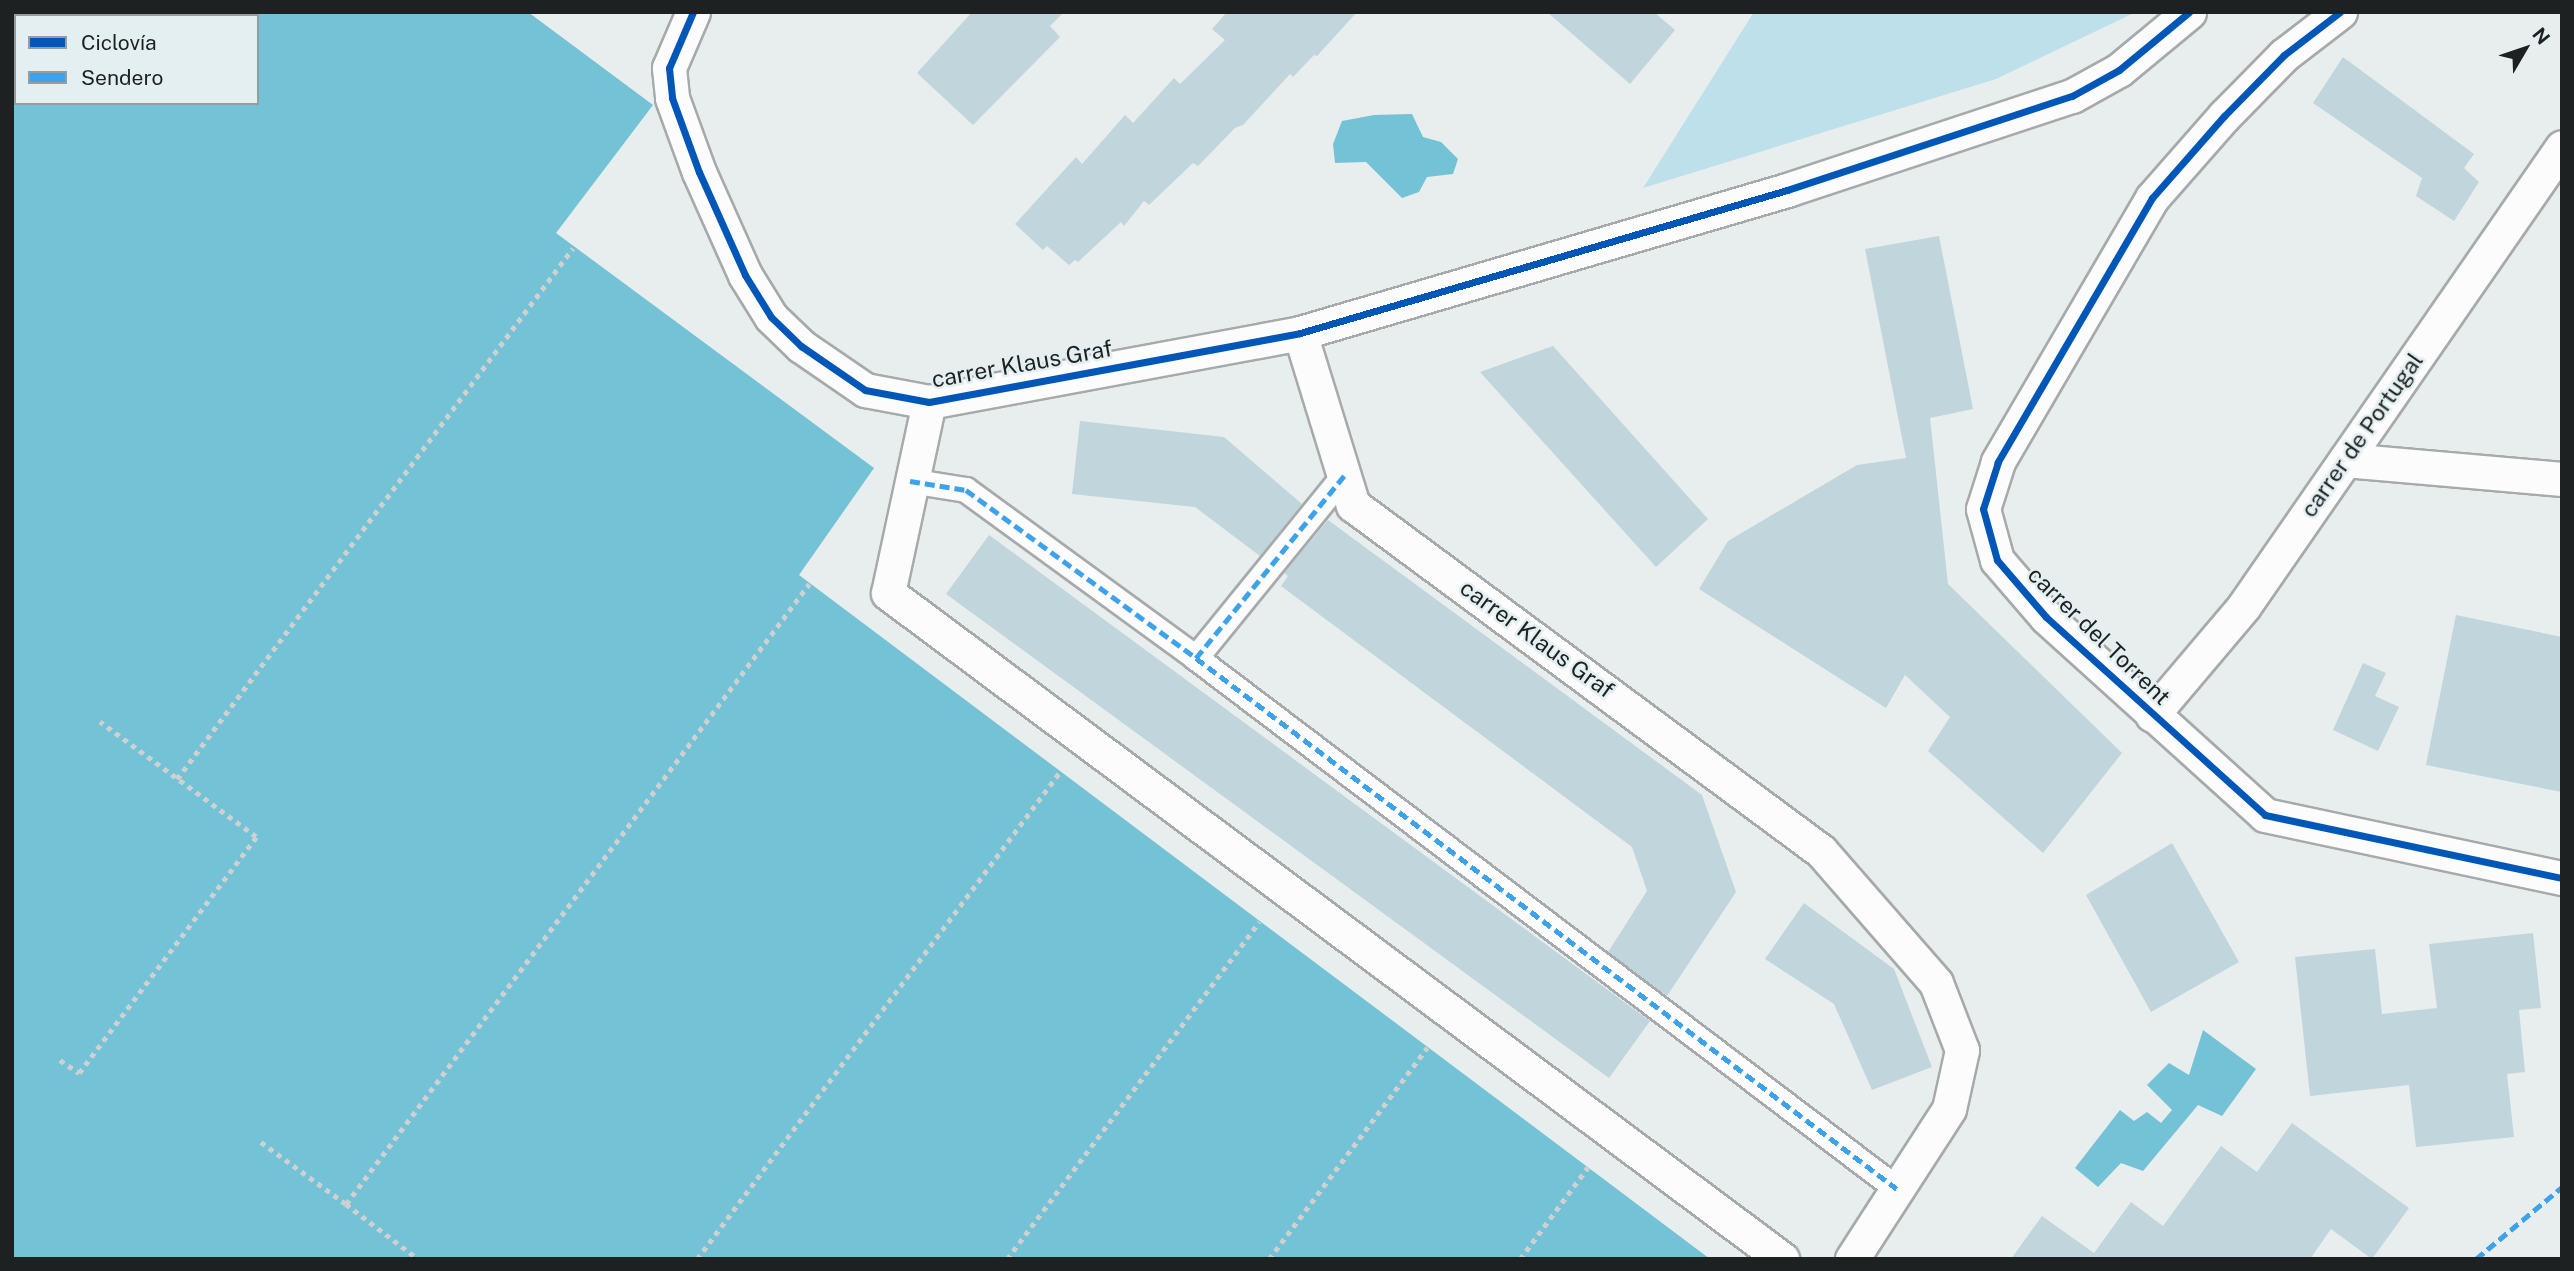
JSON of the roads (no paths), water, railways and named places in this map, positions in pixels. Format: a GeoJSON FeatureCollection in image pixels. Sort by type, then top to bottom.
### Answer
{"type":"FeatureCollection","features":[{"type":"Feature","properties":{"kind":"street","name":"carrer Klaus Graf"},"geometry":{"type":"LineString","coordinates":[[693,12],[669,68],[672,98],[699,172],[744,275],[771,317],[801,346],[865,390],[929,402],[1300,333],[1353,505],[1821,851],[1936,983],[1962,1050],[1949,1109],[1852,1259]]}},
{"type":"Feature","properties":{"kind":"street"},"geometry":{"type":"LineString","coordinates":[[1300,333],[1787,190],[2072,96],[2119,70],[2189,12]]}},
{"type":"Feature","properties":{"kind":"street","name":"carrer del Torrent"},"geometry":{"type":"LineString","coordinates":[[2340,12],[2284,55],[2224,116],[2152,198],[1998,462],[1983,509],[1997,560],[2046,617],[2265,815],[2562,878]]}},
{"type":"Feature","properties":{"kind":"street","name":"carrer de Portugal"},"geometry":{"type":"LineString","coordinates":[[2152,715],[2244,606],[2562,147]]}},
{"type":"Feature","properties":{"kind":"street"},"geometry":{"type":"LineString","coordinates":[[929,402],[888,593],[1782,1259]]}},
{"type":"Feature","properties":{"kind":"street"},"geometry":{"type":"LineString","coordinates":[[2345,460],[2562,479]]}},
{"type":"Feature","properties":{"kind":"street"},"geometry":{"type":"LineString","coordinates":[[1196,658],[1345,476]]}},
{"type":"Feature","properties":{"kind":"street"},"geometry":{"type":"LineString","coordinates":[[910,481],[966,490],[1196,658],[1897,1189]]}},
{"type":"Feature","properties":{"kind":"water"},"geometry":{"type":"Polygon","coordinates":[[[12,12],[528,12],[653,105],[556,233],[874,468],[799,575],[1710,1259],[12,1259],[12,12]]]}},
{"type":"Feature","properties":{"kind":"water"},"geometry":{"type":"Polygon","coordinates":[[[1412,114],[1423,137],[1441,142],[1458,159],[1453,174],[1427,177],[1419,192],[1402,198],[1366,162],[1335,163],[1333,144],[1342,121],[1374,115],[1412,114]]]}},
{"type":"Feature","properties":{"kind":"water"},"geometry":{"type":"Polygon","coordinates":[[[2203,1030],[2256,1069],[2222,1116],[2198,1105],[2143,1171],[2121,1163],[2098,1187],[2075,1168],[2120,1110],[2134,1121],[2147,1112],[2161,1123],[2172,1110],[2147,1085],[2169,1063],[2189,1075],[2203,1030]]]}}]}
